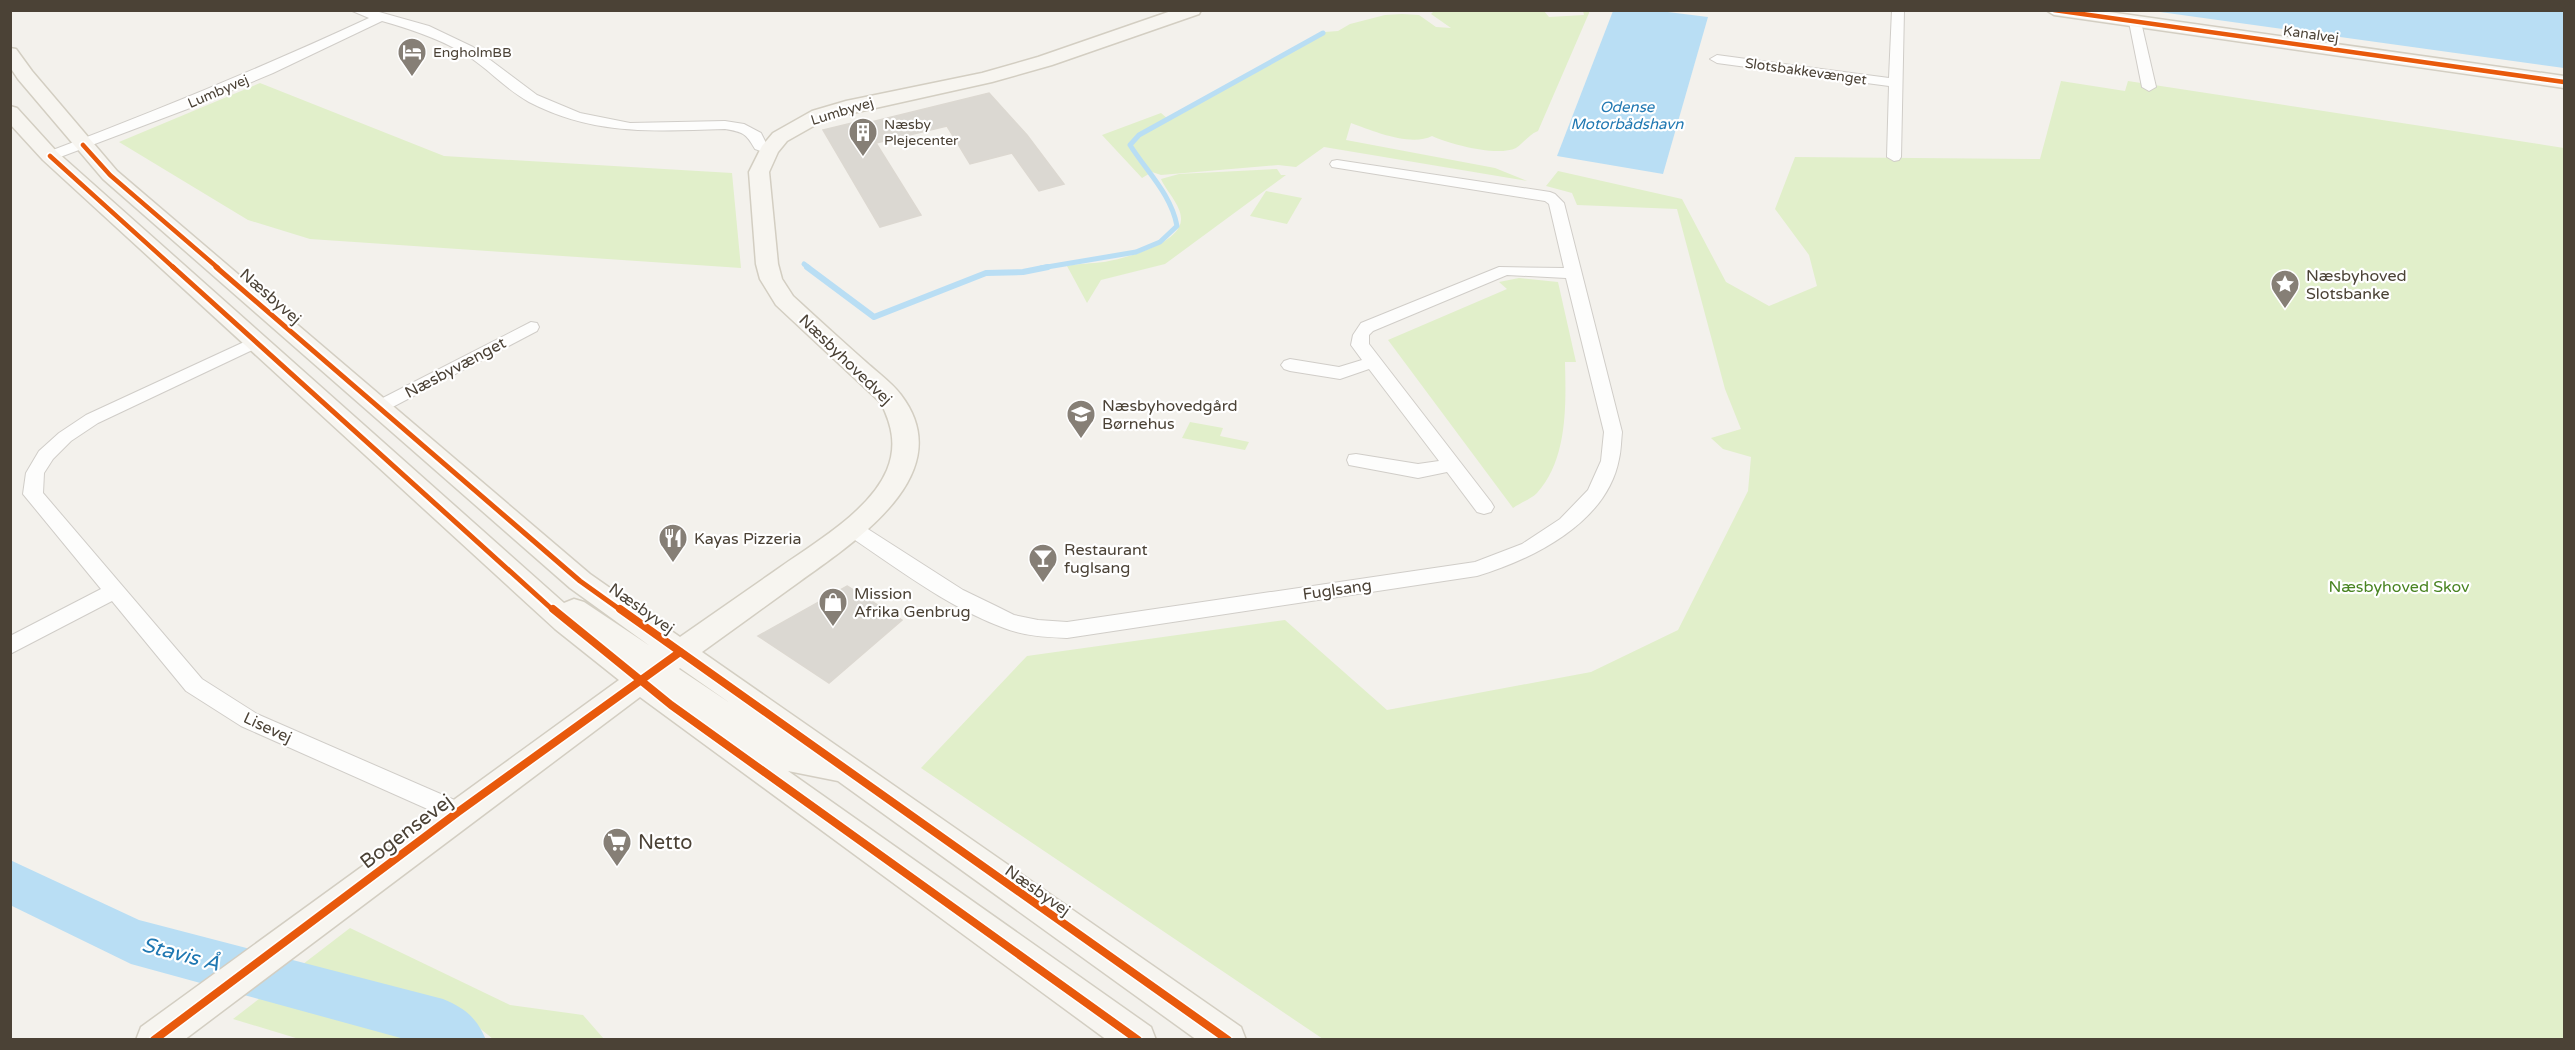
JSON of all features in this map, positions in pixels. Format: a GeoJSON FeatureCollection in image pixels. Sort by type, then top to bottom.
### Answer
{"type":"FeatureCollection","features":[{"type":"Feature","properties":{"kind":"street"},"geometry":{"type":"LineString","coordinates":[[356,10],[424,29],[468,50],[532,98],[576,117],[630,127],[725,126],[744,128],[756,136],[760,146],[769,150]]}},
{"type":"Feature","properties":{"kind":"street","name":"Lumbyvej"},"geometry":{"type":"LineString","coordinates":[[769,150],[780,137],[819,115],[846,107],[985,78],[1045,61],[1193,10]]}},
{"type":"Feature","properties":{"kind":"street"},"geometry":{"type":"LineString","coordinates":[[1893,157],[1898,10]]}},
{"type":"Feature","properties":{"kind":"street","name":"Kanalvej"},"geometry":{"type":"LineString","coordinates":[[2054,10],[2565,82]]}},
{"type":"Feature","properties":{"kind":"street","name":"Lumbyvej"},"geometry":{"type":"LineString","coordinates":[[50,156],[83,145],[268,70],[381,17]]}},
{"type":"Feature","properties":{"kind":"street"},"geometry":{"type":"LineString","coordinates":[[2135,22],[2149,87]]}},
{"type":"Feature","properties":{"kind":"street","name":"Næsbyvej"},"geometry":{"type":"LineString","coordinates":[[10,53],[83,145],[110,175],[580,581],[1228,1040]]}},
{"type":"Feature","properties":{"kind":"street","name":"Slotsbakkevænget"},"geometry":{"type":"LineString","coordinates":[[1717,59],[1896,83]]}},
{"type":"Feature","properties":{"kind":"street"},"geometry":{"type":"LineString","coordinates":[[10,112],[50,156],[565,621],[639,680],[1138,1040]]}},
{"type":"Feature","properties":{"kind":"street","name":"Næsbyhovedvej"},"geometry":{"type":"LineString","coordinates":[[680,652],[853,529],[883,500],[900,474],[905,452],[901,415],[891,399],[784,300],[771,279],[767,264],[759,172],[769,150]]}},
{"type":"Feature","properties":{"kind":"street","name":"Fuglsang"},"geometry":{"type":"LineString","coordinates":[[853,529],[956,595],[1010,622],[1067,630],[1477,568],[1529,549],[1567,524],[1596,493],[1610,461],[1613,432],[1556,204],[1551,197],[1338,164]]}},
{"type":"Feature","properties":{"kind":"street"},"geometry":{"type":"LineString","coordinates":[[1484,507],[1360,345],[1361,335],[1367,327],[1505,270],[1574,273]]}},
{"type":"Feature","properties":{"kind":"street","name":"Næsbyvænget"},"geometry":{"type":"LineString","coordinates":[[379,407],[531,327]]}},
{"type":"Feature","properties":{"kind":"street","name":"Lisevej"},"geometry":{"type":"LineString","coordinates":[[257,341],[92,419],[46,454],[35,473],[33,494],[194,685],[249,720],[458,812]]}},
{"type":"Feature","properties":{"kind":"street"},"geometry":{"type":"LineString","coordinates":[[1290,365],[1340,373],[1373,362]]}},
{"type":"Feature","properties":{"kind":"street"},"geometry":{"type":"LineString","coordinates":[[1356,460],[1418,471],[1452,465]]}},
{"type":"Feature","properties":{"kind":"street"},"geometry":{"type":"LineString","coordinates":[[522,581],[594,622],[647,659],[680,652]]}},
{"type":"Feature","properties":{"kind":"street"},"geometry":{"type":"LineString","coordinates":[[10,646],[114,591]]}},
{"type":"Feature","properties":{"kind":"street","name":"Bogensevej"},"geometry":{"type":"LineString","coordinates":[[163,1033],[458,812],[680,652]]}},
{"type":"Feature","properties":{"kind":"street"},"geometry":{"type":"LineString","coordinates":[[639,680],[668,677],[786,758],[847,770]]}},
{"type":"Feature","properties":{"kind":"green space"},"geometry":{"type":"Polygon","coordinates":[[[1435,10],[1544,11],[1549,17],[1584,15],[1583,11],[1589,11],[1589,13],[1538,131],[1516,148],[1486,150],[1461,146],[1432,136],[1414,140],[1403,139],[1351,123],[1346,140],[1495,168],[1527,181],[1324,147],[1296,167],[1278,165],[1161,175],[1152,172],[1142,178],[1102,135],[1161,113],[1168,119],[1325,32],[1338,31],[1350,24],[1385,15],[1402,14],[1419,15],[1436,27],[1451,28],[1431,14],[1435,10]]]}},
{"type":"Feature","properties":{"kind":"green space","name":"Næsbyhoved Skov"},"geometry":{"type":"Polygon","coordinates":[[[2061,81],[2125,91],[2128,81],[2564,148],[2564,1039],[1323,1039],[921,768],[1027,656],[1285,620],[1387,710],[1591,672],[1678,630],[1748,491],[1751,457],[1723,449],[1711,438],[1741,429],[1725,389],[1677,209],[1577,205],[1572,193],[1546,186],[1558,171],[1682,199],[1726,282],[1769,306],[1817,286],[1809,255],[1775,209],[1795,157],[2040,159],[2061,81]]]}},
{"type":"Feature","properties":{"kind":"green space"},"geometry":{"type":"Polygon","coordinates":[[[260,83],[444,156],[732,173],[741,268],[310,239],[248,220],[119,142],[260,83]]]}},
{"type":"Feature","properties":{"kind":"green space"},"geometry":{"type":"Polygon","coordinates":[[[1277,169],[1281,175],[1286,175],[1165,264],[1101,280],[1087,303],[1067,266],[1104,262],[1136,254],[1161,243],[1178,229],[1181,220],[1179,209],[1161,179],[1179,174],[1277,169]]]}},
{"type":"Feature","properties":{"kind":"green space"},"geometry":{"type":"Polygon","coordinates":[[[1266,191],[1302,198],[1287,224],[1250,216],[1266,191]]]}},
{"type":"Feature","properties":{"kind":"green space"},"geometry":{"type":"Polygon","coordinates":[[[1519,278],[1558,282],[1576,362],[1565,362],[1565,413],[1560,448],[1555,464],[1537,493],[1513,508],[1388,340],[1507,289],[1499,282],[1519,278]]]}},
{"type":"Feature","properties":{"kind":"green space"},"geometry":{"type":"Polygon","coordinates":[[[1190,422],[1223,428],[1220,436],[1249,442],[1245,450],[1182,438],[1190,422]]]}},
{"type":"Feature","properties":{"kind":"green space"},"geometry":{"type":"Polygon","coordinates":[[[350,928],[510,1005],[583,1015],[604,1039],[493,1039],[472,1022],[294,971],[350,928]]]}},
{"type":"Feature","properties":{"kind":"green space"},"geometry":{"type":"Polygon","coordinates":[[[264,995],[422,1032],[433,1039],[299,1039],[233,1019],[264,995]]]}},
{"type":"Feature","properties":{"kind":"water"},"geometry":{"type":"Polygon","coordinates":[[[2555,10],[2564,12],[2564,68],[2153,11],[2555,10]]]}},
{"type":"Feature","properties":{"kind":"water","name":"Odense Motorbådshavn"},"geometry":{"type":"Polygon","coordinates":[[[1613,11],[1660,11],[1708,17],[1663,174],[1557,156],[1613,11]]]}},
{"type":"Feature","properties":{"kind":"building","name":"Næsby Plejecenter"},"geometry":{"type":"Polygon","coordinates":[[[989,93],[1027,135],[1064,184],[1039,191],[1012,153],[970,164],[947,126],[876,143],[921,215],[880,227],[823,130],[860,121],[863,124],[989,93]]]}},
{"type":"Feature","properties":{"kind":"building","name":"Mission Afrika Genbrug"},"geometry":{"type":"Polygon","coordinates":[[[847,586],[902,620],[829,683],[758,636],[847,586]]]}},
{"type":"Feature","properties":{"kind":"waterway"},"geometry":{"type":"LineString","coordinates":[[1041,268],[1136,252],[1160,242],[1177,226],[1174,214],[1164,193],[1130,145],[1139,135],[1323,33]]}},
{"type":"Feature","properties":{"kind":"waterway"},"geometry":{"type":"LineString","coordinates":[[804,264],[809,268]]}},
{"type":"Feature","properties":{"kind":"waterway"},"geometry":{"type":"LineString","coordinates":[[807,267],[874,317],[986,273],[1023,272],[1048,267]]}},
{"type":"Feature","properties":{"kind":"waterway","name":"Stavis Å"},"geometry":{"type":"LineString","coordinates":[[10,881],[131,941],[443,1024],[460,1040]]}},
{"type":"Feature","properties":{"kind":"cycle path"},"geometry":{"type":"LineString","coordinates":[[2054,10],[2564,82]]}},
{"type":"Feature","properties":{"kind":"cycle path"},"geometry":{"type":"LineString","coordinates":[[83,145],[110,175],[580,581],[1228,1040]]}},
{"type":"Feature","properties":{"kind":"cycle path"},"geometry":{"type":"LineString","coordinates":[[50,156],[565,621],[671,705],[1138,1040]]}},
{"type":"Feature","properties":{"kind":"cycle path"},"geometry":{"type":"LineString","coordinates":[[154,1040],[458,812],[680,652]]}},
{"type":"Feature","properties":{"kind":"place","name":"EngholmBB"},"geometry":{"type":"Point","coordinates":[412,78]}},
{"type":"Feature","properties":{"kind":"place","name":"Næsby Plejecenter"},"geometry":{"type":"Point","coordinates":[863,158]}},
{"type":"Feature","properties":{"kind":"place","name":"Næsbyhoved Slotsbanke"},"geometry":{"type":"Point","coordinates":[2285,310]}},
{"type":"Feature","properties":{"kind":"place","name":"Næsbyhovedgård Børnehus"},"geometry":{"type":"Point","coordinates":[1081,440]}},
{"type":"Feature","properties":{"kind":"place","name":"Kayas Pizzeria"},"geometry":{"type":"Point","coordinates":[673,564]}},
{"type":"Feature","properties":{"kind":"place","name":"Restaurant fuglsang"},"geometry":{"type":"Point","coordinates":[1043,584]}},
{"type":"Feature","properties":{"kind":"place","name":"Mission Afrika Genbrug"},"geometry":{"type":"Point","coordinates":[833,628]}},
{"type":"Feature","properties":{"kind":"place","name":"Netto"},"geometry":{"type":"Point","coordinates":[617,868]}}]}
